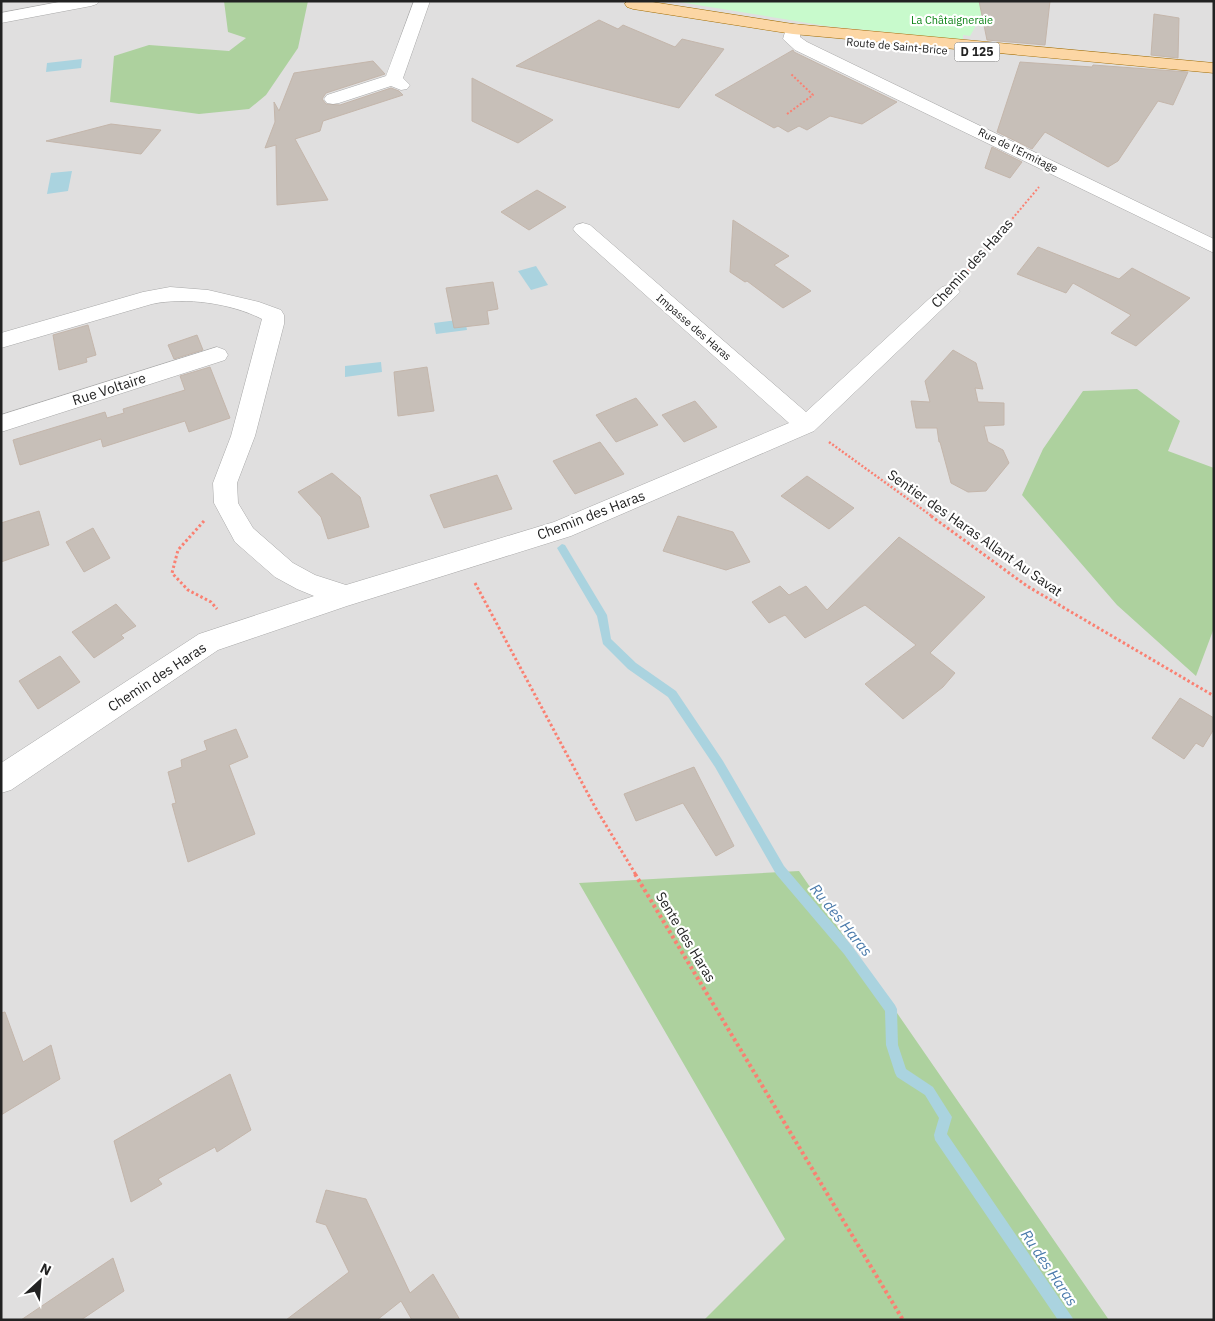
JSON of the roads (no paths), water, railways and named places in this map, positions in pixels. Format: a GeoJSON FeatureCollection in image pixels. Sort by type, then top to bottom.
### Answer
{"type":"FeatureCollection","features":[{"type":"Feature","properties":{"kind":"main road","name":"Route de Saint-Brice"},"geometry":{"type":"LineString","coordinates":[[627,2],[736,27],[792,32],[822,42],[1062,59],[1164,63],[1214,68]]}},
{"type":"Feature","properties":{"kind":"street"},"geometry":{"type":"LineString","coordinates":[[1,18],[91,1]]}},
{"type":"Feature","properties":{"kind":"street"},"geometry":{"type":"LineString","coordinates":[[333,99],[398,82],[422,1]]}},
{"type":"Feature","properties":{"kind":"street","name":"Rue de l'Ermitage"},"geometry":{"type":"LineString","coordinates":[[822,42],[1055,168],[1214,246]]}},
{"type":"Feature","properties":{"kind":"street","name":"Impasse des Haras"},"geometry":{"type":"LineString","coordinates":[[583,229],[806,425]]}},
{"type":"Feature","properties":{"kind":"street","name":"Chemin des Haras"},"geometry":{"type":"LineString","coordinates":[[1,780],[209,642],[461,559],[562,530],[806,425],[949,292]]}},
{"type":"Feature","properties":{"kind":"street"},"geometry":{"type":"LineString","coordinates":[[1,341],[150,297],[169,294],[191,295],[262,308],[273,315],[273,324],[243,436],[225,483],[226,504],[244,535],[284,570],[306,582],[346,596]]}},
{"type":"Feature","properties":{"kind":"street","name":"Rue Voltaire"},"geometry":{"type":"LineString","coordinates":[[1,424],[217,355]]}},
{"type":"Feature","properties":{"kind":"water"},"geometry":{"type":"Polygon","coordinates":[[[82,59],[81,68],[46,72],[47,63],[82,59]]]}},
{"type":"Feature","properties":{"kind":"water"},"geometry":{"type":"Polygon","coordinates":[[[72,171],[68,191],[47,194],[51,173],[72,171]]]}},
{"type":"Feature","properties":{"kind":"water"},"geometry":{"type":"Polygon","coordinates":[[[536,266],[548,285],[531,290],[518,271],[536,266]]]}},
{"type":"Feature","properties":{"kind":"water"},"geometry":{"type":"Polygon","coordinates":[[[465,319],[467,330],[436,334],[434,323],[465,319]]]}},
{"type":"Feature","properties":{"kind":"water"},"geometry":{"type":"Polygon","coordinates":[[[381,362],[382,372],[345,377],[345,366],[381,362]]]}},
{"type":"Feature","properties":{"kind":"waterway","name":"Ru des Haras"},"geometry":{"type":"LineString","coordinates":[[562,548],[602,615],[606,641],[632,666],[672,694],[719,764],[780,870],[848,950],[891,1009],[892,1045],[901,1073],[929,1091],[946,1117],[940,1135],[1067,1320]]}},
{"type":"Feature","properties":{"kind":"park label","name":"La Châtaigneraie"},"geometry":{"type":"Point","coordinates":[952,20]}}]}
